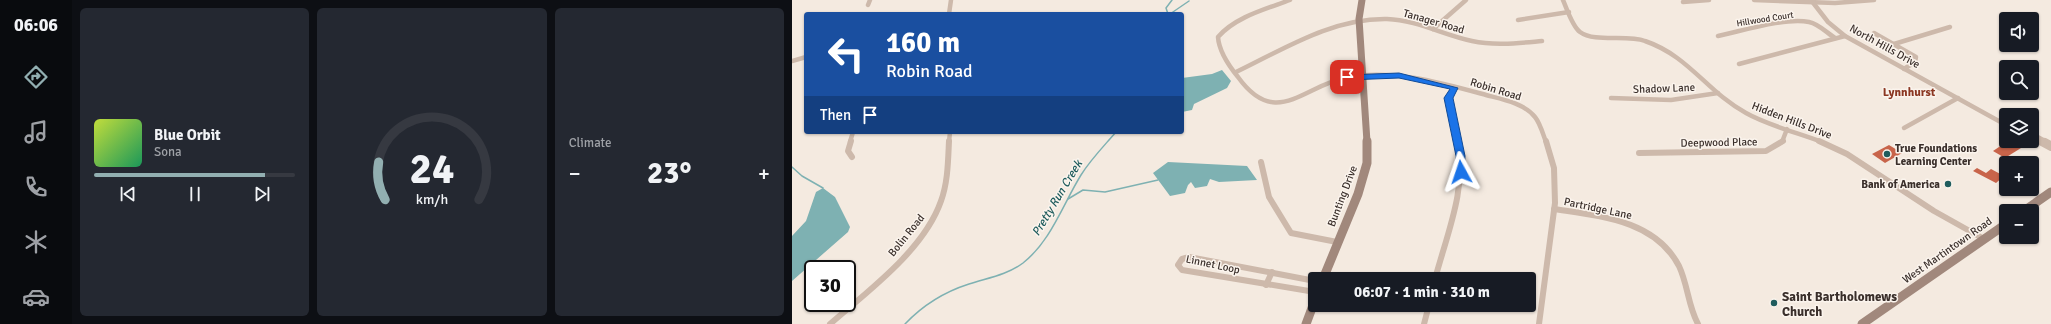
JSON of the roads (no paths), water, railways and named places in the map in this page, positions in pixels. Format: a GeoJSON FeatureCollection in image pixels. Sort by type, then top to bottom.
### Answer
{"type":"FeatureCollection","features":[{"type":"Feature","properties":{"kind":"street"},"geometry":{"type":"LineString","coordinates":[[868,5],[870,0]]}},
{"type":"Feature","properties":{"kind":"street"},"geometry":{"type":"LineString","coordinates":[[949,12],[951,0]]}},
{"type":"Feature","properties":{"kind":"street","name":"Robin Road"},"geometry":{"type":"LineString","coordinates":[[1290,0],[1239,22],[1221,33],[1218,37],[1218,46],[1254,96],[1265,101],[1275,102],[1298,99],[1341,79],[1363,76],[1399,75],[1510,102],[1525,109],[1535,118],[1544,136],[1554,168],[1554,209],[1539,324]]}},
{"type":"Feature","properties":{"kind":"street","name":"Bunting Drive"},"geometry":{"type":"LineString","coordinates":[[1326,272],[1358,194],[1367,163],[1359,21],[1362,0]]}},
{"type":"Feature","properties":{"kind":"street"},"geometry":{"type":"LineString","coordinates":[[1433,29],[1466,0]]}},
{"type":"Feature","properties":{"kind":"street","name":"Hidden Hills Drive"},"geometry":{"type":"LineString","coordinates":[[1563,0],[1577,29],[1588,36],[1641,39],[1668,50],[1718,93],[1746,113],[1822,142],[1847,154],[1934,210],[1984,239]]}},
{"type":"Feature","properties":{"kind":"street"},"geometry":{"type":"LineString","coordinates":[[1684,2],[1710,0]]}},
{"type":"Feature","properties":{"kind":"street"},"geometry":{"type":"LineString","coordinates":[[1754,0],[1811,0],[1842,3],[1874,0]]}},
{"type":"Feature","properties":{"kind":"street","name":"North Hills Drive"},"geometry":{"type":"LineString","coordinates":[[1811,0],[1828,22],[1845,36],[1999,121]]}},
{"type":"Feature","properties":{"kind":"street"},"geometry":{"type":"LineString","coordinates":[[1518,20],[1569,12]]}},
{"type":"Feature","properties":{"kind":"street","name":"Tanager Road"},"geometry":{"type":"LineString","coordinates":[[1236,72],[1330,28],[1359,21],[1396,19],[1416,23],[1480,42],[1542,41]]}},
{"type":"Feature","properties":{"kind":"street","name":"Hillwood Court"},"geometry":{"type":"LineString","coordinates":[[1718,36],[1763,27],[1804,22],[1817,26],[1835,38]]}},
{"type":"Feature","properties":{"kind":"street"},"geometry":{"type":"LineString","coordinates":[[1894,44],[1950,27]]}},
{"type":"Feature","properties":{"kind":"street"},"geometry":{"type":"LineString","coordinates":[[1874,33],[1916,57],[1915,62],[1904,69]]}},
{"type":"Feature","properties":{"kind":"street"},"geometry":{"type":"LineString","coordinates":[[1740,64],[1845,36]]}},
{"type":"Feature","properties":{"kind":"street"},"geometry":{"type":"LineString","coordinates":[[792,61],[804,58]]}},
{"type":"Feature","properties":{"kind":"street"},"geometry":{"type":"LineString","coordinates":[[1437,272],[1458,194],[1461,172],[1460,156],[1448,98],[1454,88]]}},
{"type":"Feature","properties":{"kind":"street","name":"Shadow Lane"},"geometry":{"type":"LineString","coordinates":[[1611,98],[1679,99],[1718,93]]}},
{"type":"Feature","properties":{"kind":"street"},"geometry":{"type":"LineString","coordinates":[[1904,128],[1958,98]]}},
{"type":"Feature","properties":{"kind":"street","name":"North Hills Drive"},"geometry":{"type":"LineString","coordinates":[[1958,98],[1999,117]]}},
{"type":"Feature","properties":{"kind":"street","name":"Deepwood Place"},"geometry":{"type":"LineString","coordinates":[[1639,153],[1766,151],[1782,143],[1787,129]]}},
{"type":"Feature","properties":{"kind":"street"},"geometry":{"type":"LineString","coordinates":[[852,134],[848,151],[852,157]]}},
{"type":"Feature","properties":{"kind":"street","name":"Bolin Road"},"geometry":{"type":"LineString","coordinates":[[830,324],[903,257],[932,220],[940,203],[944,188],[950,134]]}},
{"type":"Feature","properties":{"kind":"street"},"geometry":{"type":"LineString","coordinates":[[2039,138],[2051,144]]}},
{"type":"Feature","properties":{"kind":"street"},"geometry":{"type":"LineString","coordinates":[[2039,142],[2051,148]]}},
{"type":"Feature","properties":{"kind":"street"},"geometry":{"type":"LineString","coordinates":[[1261,162],[1270,197],[1291,233],[1337,242]]}},
{"type":"Feature","properties":{"kind":"street"},"geometry":{"type":"LineString","coordinates":[[2034,204],[2051,192]]}},
{"type":"Feature","properties":{"kind":"street","name":"Partridge Lane"},"geometry":{"type":"LineString","coordinates":[[1554,209],[1625,222],[1645,231],[1659,241],[1677,262],[1682,275],[1688,304],[1698,324]]}},
{"type":"Feature","properties":{"kind":"street","name":"West Martintown Road"},"geometry":{"type":"LineString","coordinates":[[1862,324],[1999,229]]}},
{"type":"Feature","properties":{"kind":"street","name":"Linnet Loop"},"geometry":{"type":"LineString","coordinates":[[1308,280],[1189,257],[1182,259],[1178,265],[1182,270],[1308,291]]}},
{"type":"Feature","properties":{"kind":"street"},"geometry":{"type":"LineString","coordinates":[[1266,285],[1272,272]]}},
{"type":"Feature","properties":{"kind":"street"},"geometry":{"type":"LineString","coordinates":[[1306,324],[1310,312]]}},
{"type":"Feature","properties":{"kind":"street"},"geometry":{"type":"LineString","coordinates":[[1424,324],[1427,312]]}},
{"type":"Feature","properties":{"kind":"water"},"geometry":{"type":"Polygon","coordinates":[[[1222,70],[1231,81],[1227,88],[1194,104],[1192,110],[1184,112],[1184,78],[1212,74],[1222,70]]]}},
{"type":"Feature","properties":{"kind":"water"},"geometry":{"type":"Polygon","coordinates":[[[1168,162],[1247,166],[1257,180],[1219,182],[1210,179],[1207,186],[1195,188],[1191,182],[1185,193],[1170,196],[1153,173],[1168,162]]]}},
{"type":"Feature","properties":{"kind":"water"},"geometry":{"type":"Polygon","coordinates":[[[823,188],[835,197],[850,227],[848,232],[816,260],[804,260],[804,270],[792,281],[792,236],[806,221],[816,192],[823,188]]]}},
{"type":"Feature","properties":{"kind":"waterway","name":"Pretty Run Creek"},"geometry":{"type":"LineString","coordinates":[[1167,12],[1166,8],[1172,0]]}},
{"type":"Feature","properties":{"kind":"waterway"},"geometry":{"type":"LineString","coordinates":[[1173,12],[1189,1]]}},
{"type":"Feature","properties":{"kind":"waterway","name":"Pretty Run Creek"},"geometry":{"type":"LineString","coordinates":[[905,324],[919,311],[943,295],[960,287],[997,276],[1017,267],[1033,254],[1056,222],[1074,186],[1085,169],[1114,134]]}},
{"type":"Feature","properties":{"kind":"waterway"},"geometry":{"type":"LineString","coordinates":[[792,167],[802,176],[823,188]]}},
{"type":"Feature","properties":{"kind":"waterway"},"geometry":{"type":"LineString","coordinates":[[1068,199],[1083,190],[1105,192],[1158,180]]}},
{"type":"Feature","properties":{"kind":"place","name":"True Foundations Learning Center"},"geometry":{"type":"Point","coordinates":[1887,154]}},
{"type":"Feature","properties":{"kind":"place","name":"Bank of America"},"geometry":{"type":"Point","coordinates":[1948,184]}},
{"type":"Feature","properties":{"kind":"place","name":"Saint Bartholomews Church"},"geometry":{"type":"Point","coordinates":[1774,303]}},
{"type":"Feature","properties":{"kind":"district","name":"Lynnhurst"},"geometry":{"type":"Point","coordinates":[1909,92]}}]}
